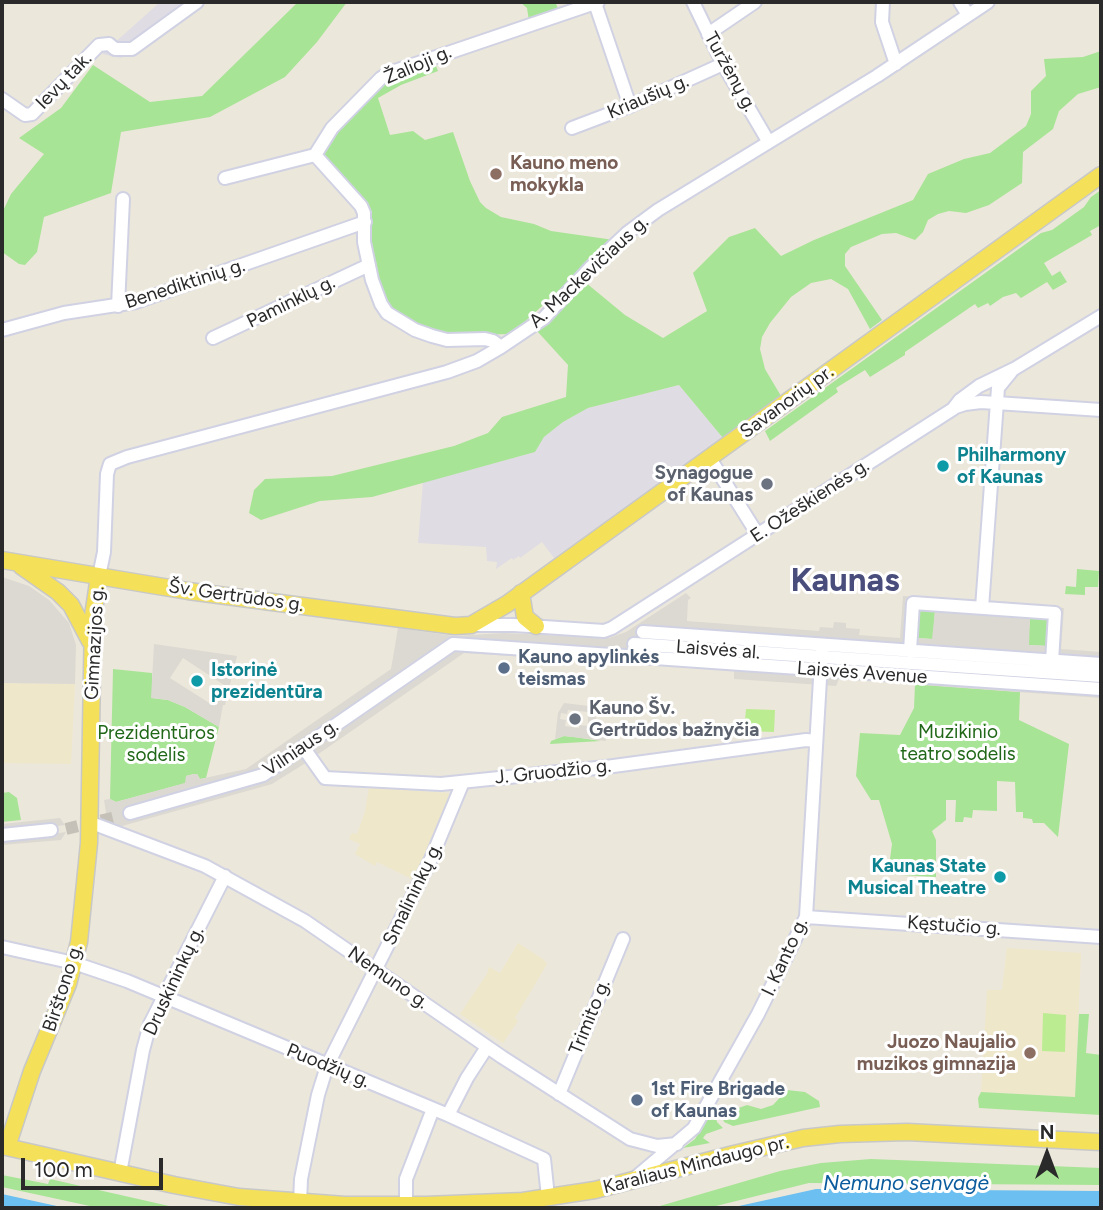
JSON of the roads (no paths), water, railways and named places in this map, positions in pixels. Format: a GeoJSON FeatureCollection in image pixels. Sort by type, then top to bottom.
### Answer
{"type":"FeatureCollection","features":[{"type":"Feature","properties":{"kind":"main road","name":"Savanorių pr."},"geometry":{"type":"LineString","coordinates":[[471,625],[521,593],[1101,175]]}},
{"type":"Feature","properties":{"kind":"main road"},"geometry":{"type":"LineString","coordinates":[[9,562],[58,592],[71,605],[93,649]]}},
{"type":"Feature","properties":{"kind":"main road","name":"Šv. Gertrūdos g."},"geometry":{"type":"LineString","coordinates":[[9,562],[188,591],[455,626],[471,625]]}},
{"type":"Feature","properties":{"kind":"main road","name":"Gimnazijos g."},"geometry":{"type":"LineString","coordinates":[[89,822],[94,602],[99,576]]}},
{"type":"Feature","properties":{"kind":"main road"},"geometry":{"type":"LineString","coordinates":[[521,593],[526,617],[536,626]]}},
{"type":"Feature","properties":{"kind":"main road","name":"Birštono g."},"geometry":{"type":"LineString","coordinates":[[4,1147],[74,963],[84,904],[89,822]]}},
{"type":"Feature","properties":{"kind":"main road","name":"Karaliaus Mindaugo pr."},"geometry":{"type":"LineString","coordinates":[[4,1147],[239,1197],[300,1203],[406,1205],[487,1203],[595,1191],[803,1138],[841,1134],[907,1132],[1101,1142]]}},
{"type":"Feature","properties":{"kind":"street","name":"Ievų tak."},"geometry":{"type":"LineString","coordinates":[[2,99],[25,116],[32,114],[99,45],[132,49],[197,2]]}},
{"type":"Feature","properties":{"kind":"street"},"geometry":{"type":"LineString","coordinates":[[596,2],[630,106]]}},
{"type":"Feature","properties":{"kind":"street","name":"Žalioji g."},"geometry":{"type":"LineString","coordinates":[[314,155],[332,128],[389,73],[596,2]]}},
{"type":"Feature","properties":{"kind":"street","name":"Turžėnų g."},"geometry":{"type":"LineString","coordinates":[[693,2],[723,64],[768,141]]}},
{"type":"Feature","properties":{"kind":"street"},"geometry":{"type":"LineString","coordinates":[[708,34],[755,2]]}},
{"type":"Feature","properties":{"kind":"street"},"geometry":{"type":"LineString","coordinates":[[883,2],[881,22],[896,64]]}},
{"type":"Feature","properties":{"kind":"street"},"geometry":{"type":"LineString","coordinates":[[960,2],[968,15]]}},
{"type":"Feature","properties":{"kind":"street","name":"A. Mackevičiaus g."},"geometry":{"type":"LineString","coordinates":[[110,464],[127,457],[447,372],[477,361],[544,318],[591,267],[639,224],[768,141],[896,64],[988,2]]}},
{"type":"Feature","properties":{"kind":"street","name":"Kriaušių g."},"geometry":{"type":"LineString","coordinates":[[572,128],[630,106],[723,64]]}},
{"type":"Feature","properties":{"kind":"street"},"geometry":{"type":"LineString","coordinates":[[225,178],[314,155],[361,206],[369,265],[381,304],[398,321],[432,336],[447,340],[485,339],[501,347]]}},
{"type":"Feature","properties":{"kind":"street"},"geometry":{"type":"LineString","coordinates":[[118,306],[123,199]]}},
{"type":"Feature","properties":{"kind":"street","name":"Benediktinių g."},"geometry":{"type":"LineString","coordinates":[[2,330],[64,313],[118,306],[365,222]]}},
{"type":"Feature","properties":{"kind":"street","name":"Paminklų g."},"geometry":{"type":"LineString","coordinates":[[213,338],[369,265]]}},
{"type":"Feature","properties":{"kind":"street","name":"E. Ožeškienės g."},"geometry":{"type":"LineString","coordinates":[[536,626],[604,631],[623,622],[953,409],[960,400],[979,386],[1014,369],[1101,316]]}},
{"type":"Feature","properties":{"kind":"street","name":"E. Ožeškienės g."},"geometry":{"type":"LineString","coordinates":[[996,403],[998,388],[1014,369]]}},
{"type":"Feature","properties":{"kind":"street"},"geometry":{"type":"LineString","coordinates":[[953,409],[965,404],[996,403],[1101,410]]}},
{"type":"Feature","properties":{"kind":"street"},"geometry":{"type":"LineString","coordinates":[[982,608],[996,403]]}},
{"type":"Feature","properties":{"kind":"street"},"geometry":{"type":"LineString","coordinates":[[709,457],[758,535]]}},
{"type":"Feature","properties":{"kind":"street","name":"Gimnazijos g."},"geometry":{"type":"LineString","coordinates":[[99,576],[104,552],[107,474],[110,464]]}},
{"type":"Feature","properties":{"kind":"street","name":"Laisvės Avenue"},"geometry":{"type":"LineString","coordinates":[[915,665],[913,603],[1055,613],[1052,661]]}},
{"type":"Feature","properties":{"kind":"street"},"geometry":{"type":"LineString","coordinates":[[471,625],[536,626]]}},
{"type":"Feature","properties":{"kind":"street"},"geometry":{"type":"LineString","coordinates":[[623,656],[641,640]]}},
{"type":"Feature","properties":{"kind":"street","name":"Laisvės Avenue"},"geometry":{"type":"LineString","coordinates":[[641,640],[1021,676],[1101,689]]}},
{"type":"Feature","properties":{"kind":"street","name":"Laisvės al."},"geometry":{"type":"LineString","coordinates":[[641,640],[649,658]]}},
{"type":"Feature","properties":{"kind":"street","name":"Laisvės Avenue"},"geometry":{"type":"LineString","coordinates":[[453,644],[649,658],[822,657],[1021,676],[1052,661],[1101,664]]}},
{"type":"Feature","properties":{"kind":"street","name":"Vilniaus g."},"geometry":{"type":"LineString","coordinates":[[130,813],[263,775],[453,644]]}},
{"type":"Feature","properties":{"kind":"street","name":"I. Kanto g."},"geometry":{"type":"LineString","coordinates":[[632,1181],[694,1128],[758,1014],[806,917],[822,657]]}},
{"type":"Feature","properties":{"kind":"street"},"geometry":{"type":"LineString","coordinates":[[1021,676],[1101,676]]}},
{"type":"Feature","properties":{"kind":"street","name":"J. Gruodžio g."},"geometry":{"type":"LineString","coordinates":[[303,747],[325,778],[409,783],[463,782],[806,740],[816,741]]}},
{"type":"Feature","properties":{"kind":"street","name":"Smalininkų g."},"geometry":{"type":"LineString","coordinates":[[300,1203],[305,1159],[327,1066],[431,859],[463,782]]}},
{"type":"Feature","properties":{"kind":"street","name":"Nemuno g."},"geometry":{"type":"LineString","coordinates":[[89,822],[225,876],[328,935],[487,1047],[630,1139],[657,1146],[677,1144]]}},
{"type":"Feature","properties":{"kind":"street"},"geometry":{"type":"LineString","coordinates":[[2,835],[51,830]]}},
{"type":"Feature","properties":{"kind":"street","name":"Druskininkų g."},"geometry":{"type":"LineString","coordinates":[[120,1173],[150,1024],[225,876]]}},
{"type":"Feature","properties":{"kind":"street","name":"Kęstučio g."},"geometry":{"type":"LineString","coordinates":[[806,917],[1101,937]]}},
{"type":"Feature","properties":{"kind":"street","name":"Trimito g."},"geometry":{"type":"LineString","coordinates":[[559,1094],[622,939]]}},
{"type":"Feature","properties":{"kind":"street","name":"Puodžių g."},"geometry":{"type":"LineString","coordinates":[[2,947],[74,963],[163,996],[544,1158],[548,1197]]}},
{"type":"Feature","properties":{"kind":"street"},"geometry":{"type":"LineString","coordinates":[[448,1115],[487,1047]]}},
{"type":"Feature","properties":{"kind":"street"},"geometry":{"type":"LineString","coordinates":[[406,1205],[406,1180],[433,1109]]}},
{"type":"Feature","properties":{"kind":"water"},"geometry":{"type":"Polygon","coordinates":[[[816,1189],[1101,1191],[1101,1208],[730,1208],[816,1189]]]}},
{"type":"Feature","properties":{"kind":"water"},"geometry":{"type":"Polygon","coordinates":[[[2,1194],[43,1203],[66,1208],[2,1208],[2,1194]]]}},
{"type":"Feature","properties":{"kind":"tunnel"},"geometry":{"type":"LineString","coordinates":[[66,829],[116,817]]}},
{"type":"Feature","properties":{"kind":"place","name":"Kauno meno mokykla"},"geometry":{"type":"Point","coordinates":[496,174]}},
{"type":"Feature","properties":{"kind":"place","name":"Philharmony of Kaunas"},"geometry":{"type":"Point","coordinates":[943,466]}},
{"type":"Feature","properties":{"kind":"place","name":"Synagogue of Kaunas"},"geometry":{"type":"Point","coordinates":[767,484]}},
{"type":"Feature","properties":{"kind":"place","name":"Kauno apylinkės teismas"},"geometry":{"type":"Point","coordinates":[504,668]}},
{"type":"Feature","properties":{"kind":"place","name":"Istorinė prezidentūra"},"geometry":{"type":"Point","coordinates":[197,681]}},
{"type":"Feature","properties":{"kind":"place","name":"Kauno Šv. Gertrūdos bažnyčia"},"geometry":{"type":"Point","coordinates":[575,719]}},
{"type":"Feature","properties":{"kind":"place","name":"Kaunas State Musical Theatre"},"geometry":{"type":"Point","coordinates":[1000,877]}},
{"type":"Feature","properties":{"kind":"place","name":"Juozo Naujalio muzikos gimnazija"},"geometry":{"type":"Point","coordinates":[1030,1053]}},
{"type":"Feature","properties":{"kind":"place","name":"1st Fire Brigade of Kaunas"},"geometry":{"type":"Point","coordinates":[637,1100]}},
{"type":"Feature","properties":{"kind":"district","name":"Kaunas"},"geometry":{"type":"Point","coordinates":[845,581]}},
{"type":"Feature","properties":{"kind":"park label","name":"Muzikinio teatro sodelis"},"geometry":{"type":"Point","coordinates":[958,743]}},
{"type":"Feature","properties":{"kind":"park label","name":"Prezidentūros sodelis"},"geometry":{"type":"Point","coordinates":[156,744]}},
{"type":"Feature","properties":{"kind":"water label","name":"Nemuno senvagė"},"geometry":{"type":"Point","coordinates":[906,1184]}}]}
